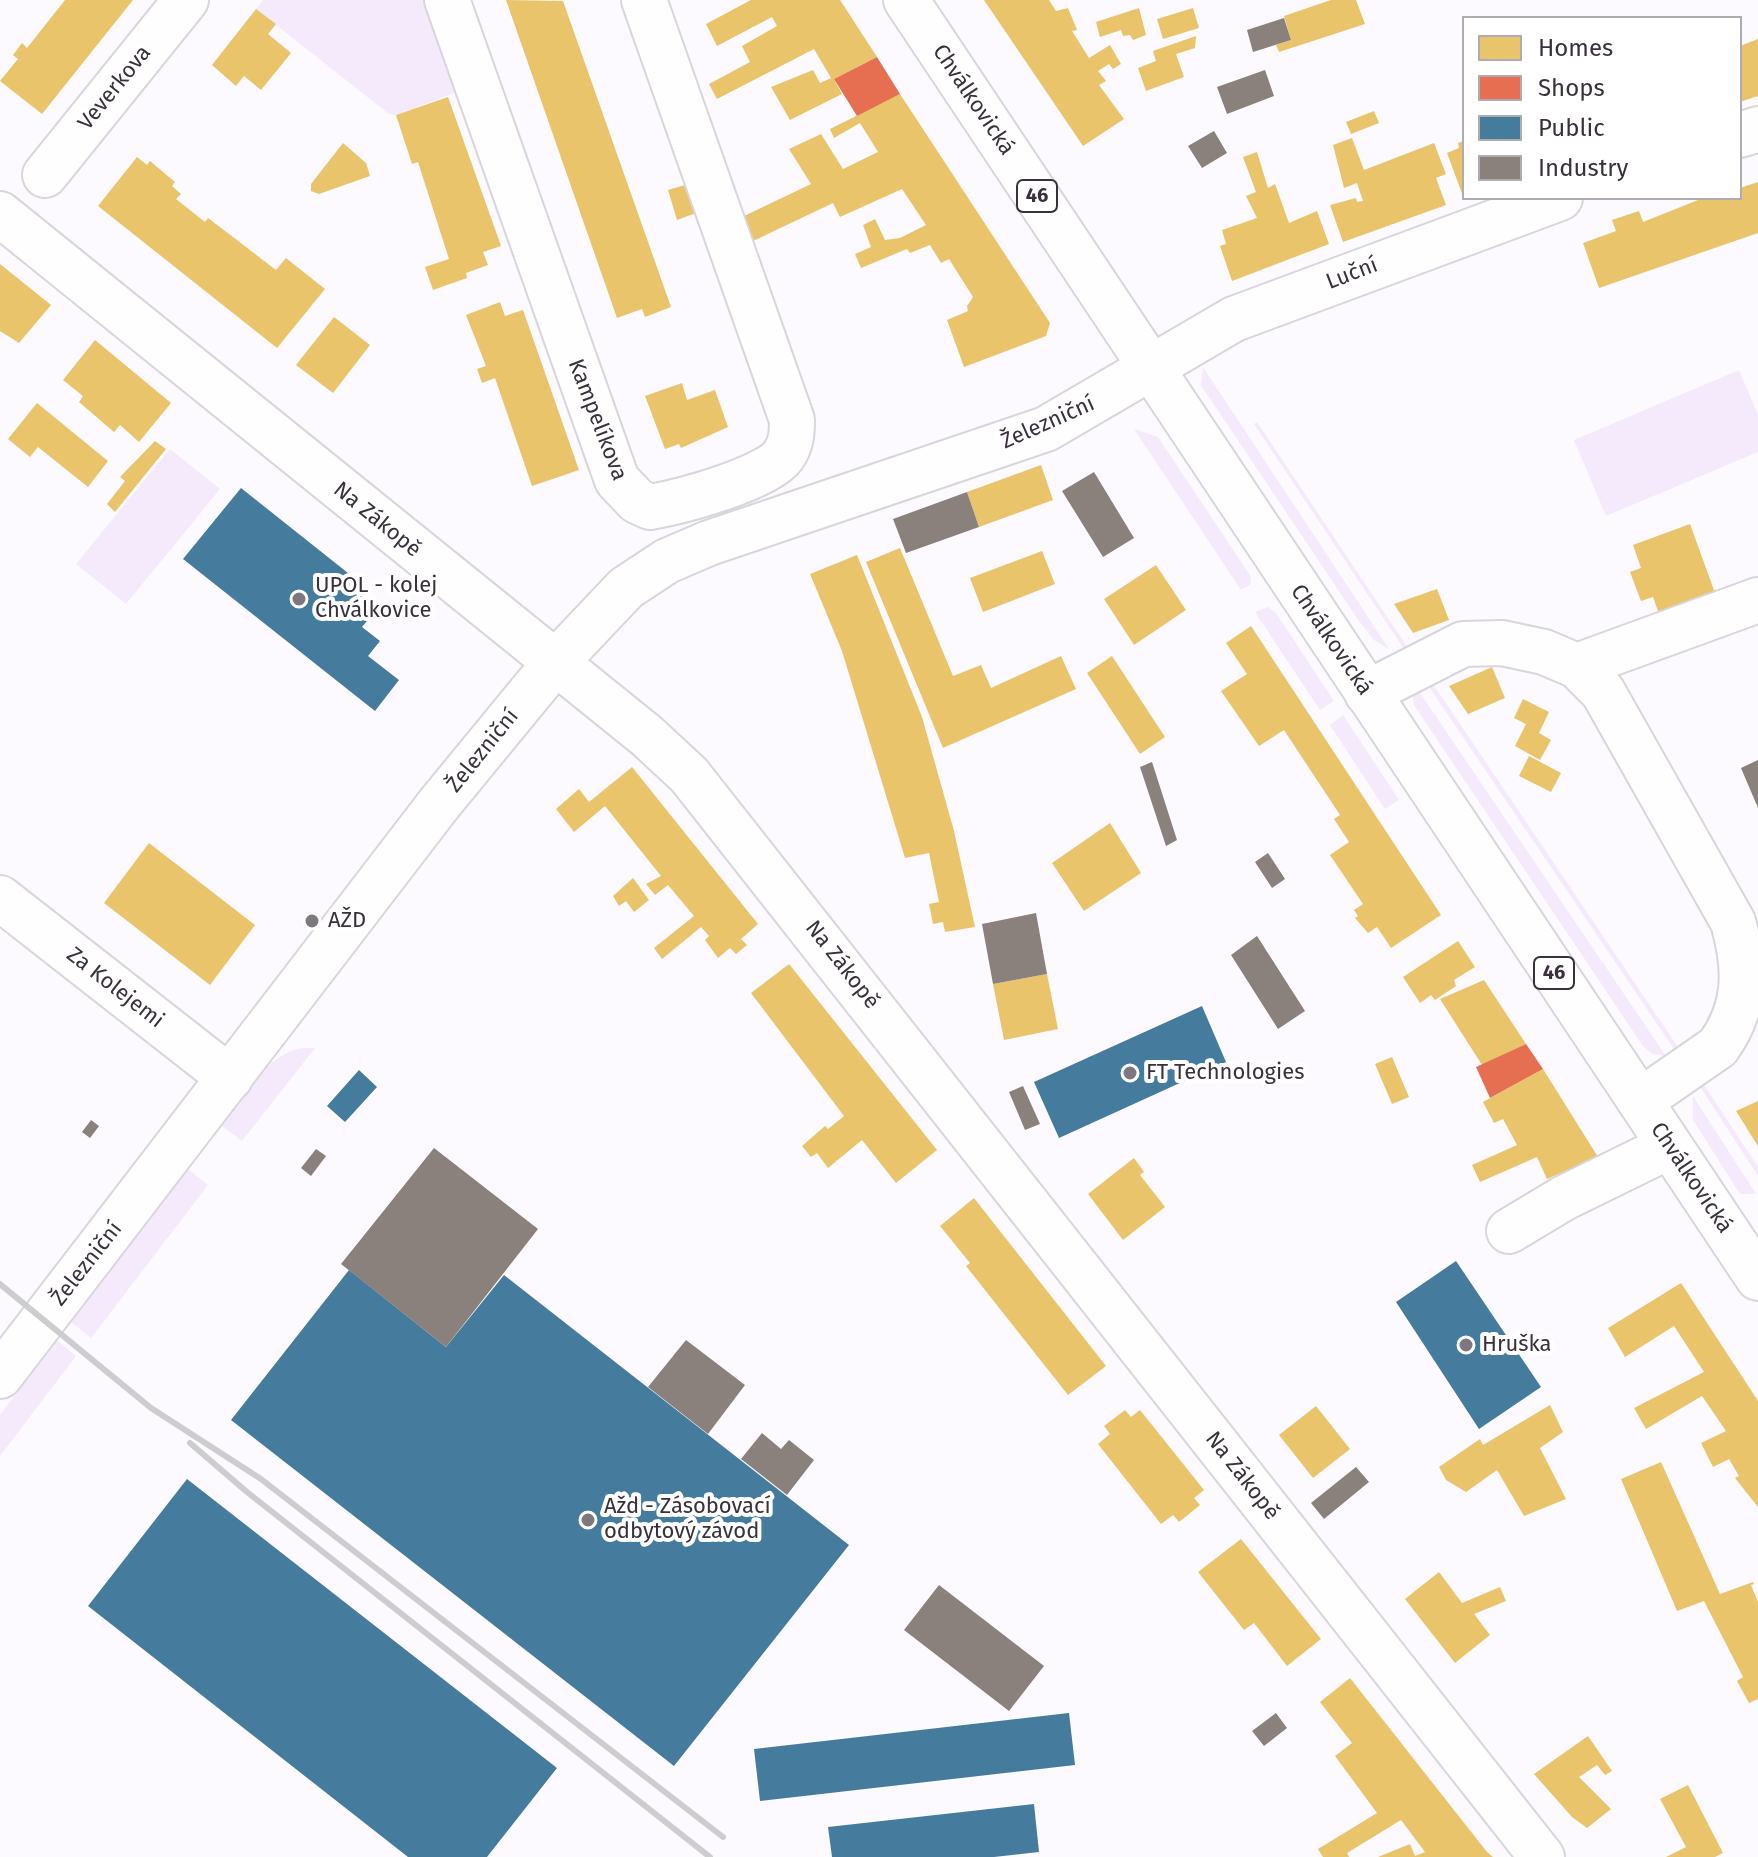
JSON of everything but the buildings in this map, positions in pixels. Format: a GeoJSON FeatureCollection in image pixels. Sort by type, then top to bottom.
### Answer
{"type":"FeatureCollection","features":[{"type":"Feature","properties":{"kind":"street","name":"Veverkova"},"geometry":{"type":"LineString","coordinates":[[45,175],[186,0]]}},
{"type":"Feature","properties":{"kind":"street","name":"Kampelíkova"},"geometry":{"type":"LineString","coordinates":[[447,0],[617,480],[637,501],[650,507],[765,471],[783,455],[792,434],[792,420],[644,0]]}},
{"type":"Feature","properties":{"kind":"street","name":"Chválkovická"},"geometry":{"type":"LineString","coordinates":[[906,0],[1758,1278]]}},
{"type":"Feature","properties":{"kind":"street","name":"Luční"},"geometry":{"type":"LineString","coordinates":[[1151,367],[1234,319],[1555,200]]}},
{"type":"Feature","properties":{"kind":"street","name":"Na Zákopě"},"geometry":{"type":"LineString","coordinates":[[0,214],[669,755],[711,798],[1542,1857]]}},
{"type":"Feature","properties":{"kind":"street","name":"Železniční"},"geometry":{"type":"LineString","coordinates":[[0,1376],[439,804],[554,664],[626,588],[667,561],[709,543],[1046,429],[1108,396],[1151,367]]}},
{"type":"Feature","properties":{"kind":"street"},"geometry":{"type":"LineString","coordinates":[[1577,666],[1758,600]]}},
{"type":"Feature","properties":{"kind":"street"},"geometry":{"type":"LineString","coordinates":[[1367,693],[1463,644],[1502,643],[1544,652],[1577,666],[1603,692],[1733,922],[1741,952],[1740,1004],[1726,1036],[1710,1053],[1640,1101]]}},
{"type":"Feature","properties":{"kind":"street","name":"Za Kolejemi"},"geometry":{"type":"LineString","coordinates":[[0,898],[230,1078]]}},
{"type":"Feature","properties":{"kind":"street"},"geometry":{"type":"LineString","coordinates":[[1509,1231],[1564,1198],[1670,1146]]}},
{"type":"Feature","properties":{"kind":"shaded area"},"geometry":{"type":"Polygon","coordinates":[[[263,0],[431,0],[462,90],[396,115],[389,114],[256,9],[263,0]]]}},
{"type":"Feature","properties":{"kind":"shaded area"},"geometry":{"type":"Polygon","coordinates":[[[1203,367],[1389,649],[1374,640],[1359,621],[1201,386],[1203,367]]]}},
{"type":"Feature","properties":{"kind":"shaded area"},"geometry":{"type":"Polygon","coordinates":[[[1739,370],[1758,415],[1758,452],[1606,516],[1574,440],[1739,370]]]}},
{"type":"Feature","properties":{"kind":"shaded area"},"geometry":{"type":"Polygon","coordinates":[[[1257,422],[1410,651],[1406,652],[1254,424],[1257,422]]]}},
{"type":"Feature","properties":{"kind":"shaded area"},"geometry":{"type":"Polygon","coordinates":[[[1134,429],[1158,437],[1251,577],[1250,585],[1241,590],[1134,429]]]}},
{"type":"Feature","properties":{"kind":"shaded area"},"geometry":{"type":"Polygon","coordinates":[[[170,449],[220,489],[126,604],[76,564],[170,449]]]}},
{"type":"Feature","properties":{"kind":"shaded area"},"geometry":{"type":"Polygon","coordinates":[[[1268,607],[1276,613],[1334,701],[1320,710],[1255,612],[1268,607]]]}},
{"type":"Feature","properties":{"kind":"shaded area"},"geometry":{"type":"Polygon","coordinates":[[[1431,681],[1680,1050],[1676,1052],[1427,684],[1431,681]]]}},
{"type":"Feature","properties":{"kind":"shaded area"},"geometry":{"type":"Polygon","coordinates":[[[1418,690],[1666,1056],[1653,1054],[1643,1046],[1414,705],[1413,696],[1418,690]]]}},
{"type":"Feature","properties":{"kind":"shaded area"},"geometry":{"type":"Polygon","coordinates":[[[1343,715],[1399,800],[1385,809],[1330,725],[1343,715]]]}},
{"type":"Feature","properties":{"kind":"shaded area"},"geometry":{"type":"Polygon","coordinates":[[[315,1048],[242,1141],[222,1126],[250,1086],[273,1062],[299,1049],[315,1048]]]}},
{"type":"Feature","properties":{"kind":"shaded area"},"geometry":{"type":"Polygon","coordinates":[[[1703,1083],[1758,1167],[1758,1176],[1699,1085],[1703,1083]]]}},
{"type":"Feature","properties":{"kind":"shaded area"},"geometry":{"type":"Polygon","coordinates":[[[1693,1096],[1756,1194],[1740,1194],[1693,1120],[1693,1096]]]}},
{"type":"Feature","properties":{"kind":"shaded area"},"geometry":{"type":"Polygon","coordinates":[[[188,1169],[208,1185],[91,1338],[71,1322],[188,1169]]]}},
{"type":"Feature","properties":{"kind":"shaded area"},"geometry":{"type":"Polygon","coordinates":[[[57,1340],[76,1356],[0,1456],[0,1415],[57,1340]]]}},
{"type":"Feature","properties":{"kind":"railway"},"geometry":{"type":"LineString","coordinates":[[0,1284],[151,1408],[261,1479],[723,1837]]}},
{"type":"Feature","properties":{"kind":"railway"},"geometry":{"type":"LineString","coordinates":[[190,1443],[247,1492],[710,1857]]}},
{"type":"Feature","properties":{"kind":"place","name":"UPOL - kolej Chválkovice"},"geometry":{"type":"Point","coordinates":[299,599]}},
{"type":"Feature","properties":{"kind":"place","name":"AŽD"},"geometry":{"type":"Point","coordinates":[312,921]}},
{"type":"Feature","properties":{"kind":"place","name":"FT Technologies"},"geometry":{"type":"Point","coordinates":[1130,1073]}},
{"type":"Feature","properties":{"kind":"place","name":"Hruška"},"geometry":{"type":"Point","coordinates":[1466,1345]}},
{"type":"Feature","properties":{"kind":"place","name":"Ažd - Zásobovací odbytový závod"},"geometry":{"type":"Point","coordinates":[588,1520]}}]}
